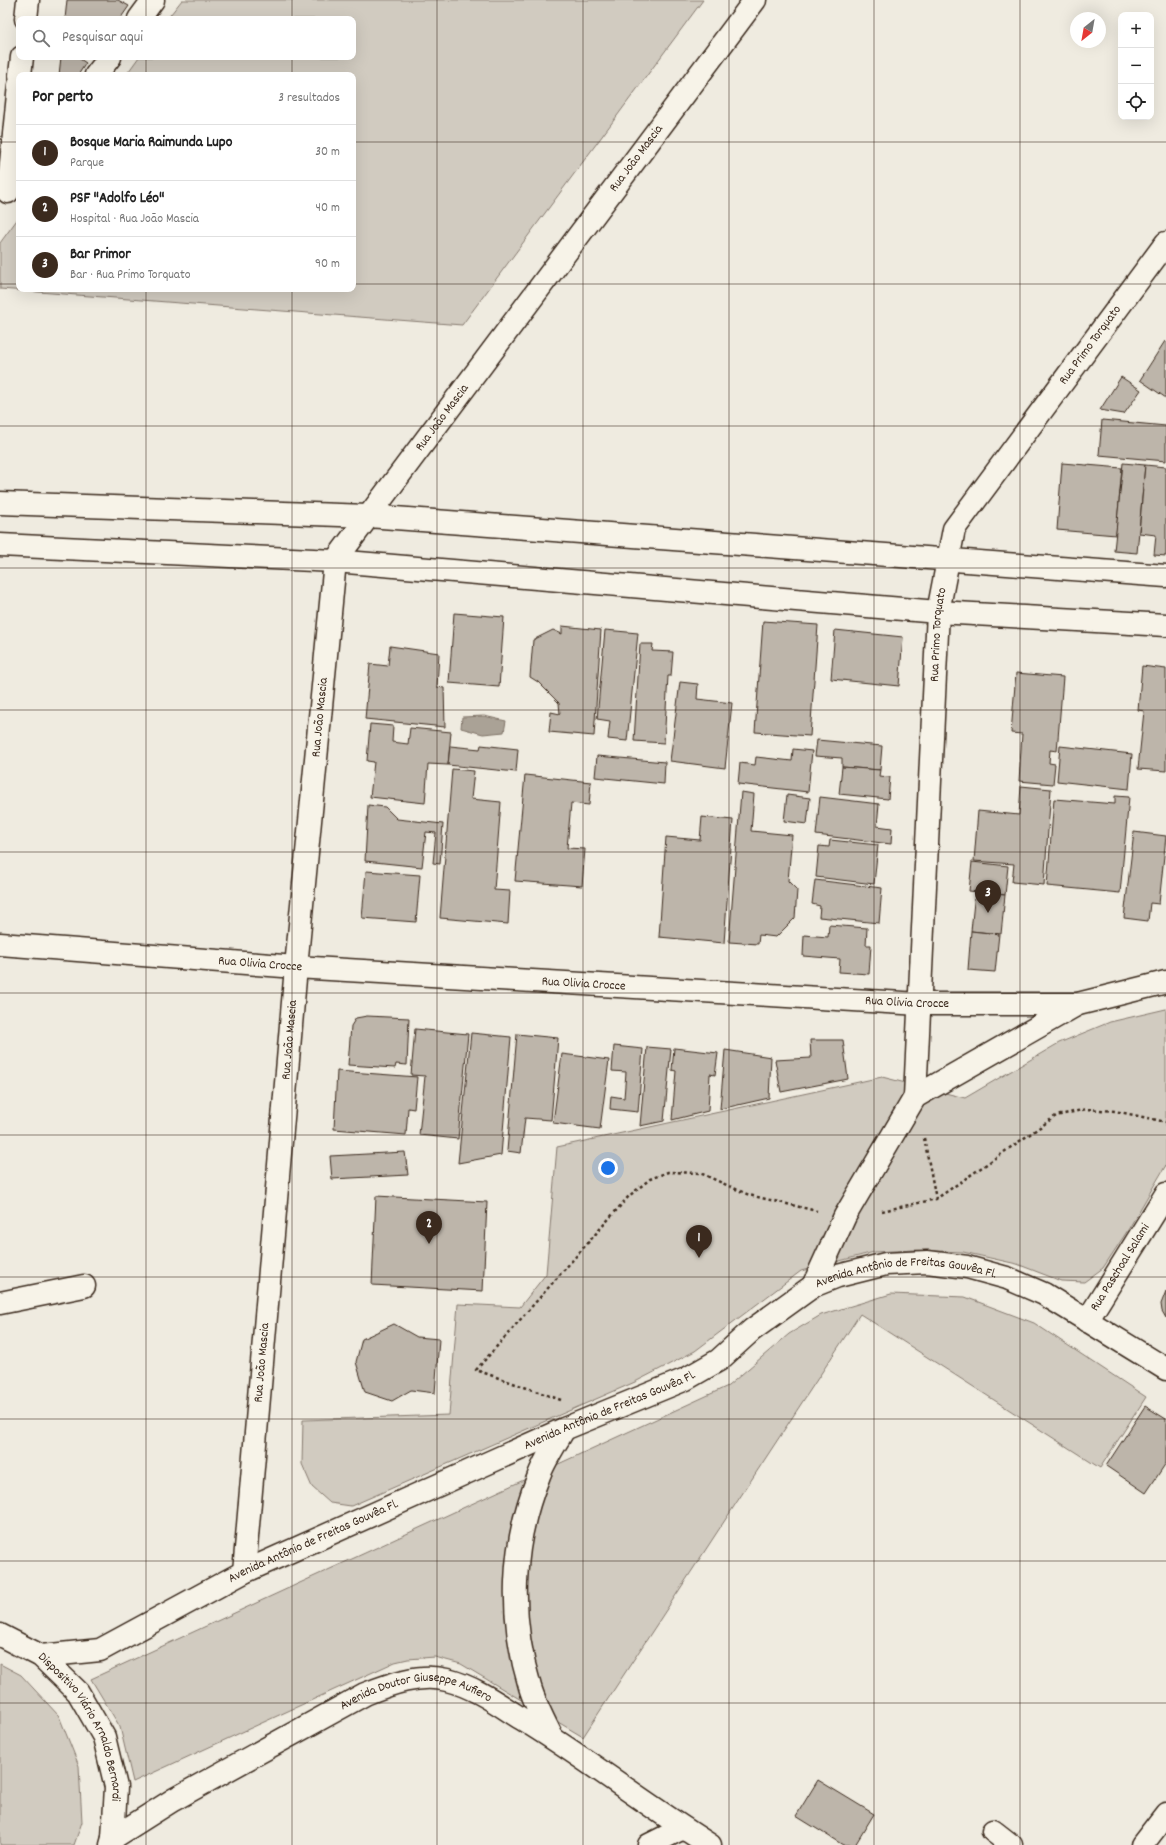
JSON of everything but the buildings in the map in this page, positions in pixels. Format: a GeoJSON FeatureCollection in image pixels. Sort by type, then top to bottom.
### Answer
{"type":"FeatureCollection","features":[{"type":"Feature","properties":{"kind":"street"},"geometry":{"type":"LineString","coordinates":[[26,16],[28,0]]}},
{"type":"Feature","properties":{"kind":"street"},"geometry":{"type":"LineString","coordinates":[[141,16],[153,0]]}},
{"type":"Feature","properties":{"kind":"street","name":"Rua João Mascia"},"geometry":{"type":"LineString","coordinates":[[244,1572],[296,967],[335,561],[755,0]]}},
{"type":"Feature","properties":{"kind":"street"},"geometry":{"type":"LineString","coordinates":[[20,72],[22,60]]}},
{"type":"Feature","properties":{"kind":"street"},"geometry":{"type":"LineString","coordinates":[[98,72],[108,60]]}},
{"type":"Feature","properties":{"kind":"street"},"geometry":{"type":"LineString","coordinates":[[9,190],[16,116]]}},
{"type":"Feature","properties":{"kind":"street","name":"Rua Primo Torquato"},"geometry":{"type":"LineString","coordinates":[[915,1097],[938,612],[947,558],[954,529],[1166,243]]}},
{"type":"Feature","properties":{"kind":"street"},"geometry":{"type":"LineString","coordinates":[[0,503],[368,516],[947,558],[1166,576]]}},
{"type":"Feature","properties":{"kind":"street"},"geometry":{"type":"LineString","coordinates":[[0,545],[335,561],[938,612],[1166,625]]}},
{"type":"Feature","properties":{"kind":"street","name":"Rua Olivia Crocce"},"geometry":{"type":"LineString","coordinates":[[0,944],[296,967],[920,1004],[1078,1004],[1166,982]]}},
{"type":"Feature","properties":{"kind":"street"},"geometry":{"type":"LineString","coordinates":[[813,1286],[845,1216],[915,1097],[1078,1004]]}},
{"type":"Feature","properties":{"kind":"street","name":"Rua Paschoal Salami"},"geometry":{"type":"LineString","coordinates":[[1087,1321],[1166,1194]]}},
{"type":"Feature","properties":{"kind":"street","name":"Avenida Antônio de Freitas Gouvêa Fl."},"geometry":{"type":"LineString","coordinates":[[41,1656],[100,1650],[244,1572],[564,1429],[686,1379],[719,1360],[752,1330],[813,1286],[838,1276],[886,1264],[927,1262],[967,1267],[1006,1278],[1044,1294],[1166,1369]]}},
{"type":"Feature","properties":{"kind":"street"},"geometry":{"type":"LineString","coordinates":[[0,1303],[84,1286]]}},
{"type":"Feature","properties":{"kind":"street"},"geometry":{"type":"LineString","coordinates":[[552,1737],[530,1688],[518,1635],[515,1581],[521,1528],[538,1477],[564,1429]]}},
{"type":"Feature","properties":{"kind":"street","name":"Dispositivo Viário Arnaldo Bernardi"},"geometry":{"type":"LineString","coordinates":[[0,1635],[41,1656],[78,1692],[104,1737],[116,1787],[112,1842]]}},
{"type":"Feature","properties":{"kind":"street","name":"Avenida Doutor Giuseppe Aufiero"},"geometry":{"type":"LineString","coordinates":[[112,1842],[180,1796],[365,1694],[390,1684],[420,1678],[446,1680],[476,1690],[552,1737],[683,1828],[710,1845]]}},
{"type":"Feature","properties":{"kind":"street"},"geometry":{"type":"LineString","coordinates":[[1142,1845],[1166,1814]]}},
{"type":"Feature","properties":{"kind":"street"},"geometry":{"type":"LineString","coordinates":[[649,1845],[683,1828]]}},
{"type":"Feature","properties":{"kind":"street"},"geometry":{"type":"LineString","coordinates":[[993,1832],[1011,1845]]}},
{"type":"Feature","properties":{"kind":"path"},"geometry":{"type":"LineString","coordinates":[[915,1097],[936,1199]]}},
{"type":"Feature","properties":{"kind":"path"},"geometry":{"type":"LineString","coordinates":[[603,1414],[476,1370],[629,1196],[650,1179],[668,1172],[700,1173],[749,1194],[793,1206],[845,1216],[871,1213],[936,1199],[1056,1116],[1086,1109],[1115,1111],[1166,1122]]}},
{"type":"Feature","properties":{"kind":"shaded area"},"geometry":{"type":"Polygon","coordinates":[[[182,0],[703,0],[462,325],[38,292],[356,292],[356,72],[128,72],[137,60],[356,60],[356,16],[169,16],[182,0]]]}},
{"type":"Feature","properties":{"kind":"shaded area"},"geometry":{"type":"Polygon","coordinates":[[[16,221],[16,290],[0,289],[0,243],[16,221]]]}},
{"type":"Feature","properties":{"kind":"shaded area"},"geometry":{"type":"Polygon","coordinates":[[[484,716],[506,721],[504,732],[483,734],[461,728],[462,717],[484,716]]]}},
{"type":"Feature","properties":{"kind":"shaded area"},"geometry":{"type":"Polygon","coordinates":[[[1166,1009],[1166,1165],[1128,1230],[1103,1268],[1084,1282],[1061,1281],[1017,1264],[963,1252],[914,1250],[874,1252],[801,1271],[695,1351],[635,1382],[351,1506],[330,1503],[312,1487],[302,1464],[303,1420],[449,1415],[458,1304],[520,1307],[546,1274],[557,1147],[882,1077],[965,1098],[1059,1043],[1110,1022],[1166,1009]]]}},
{"type":"Feature","properties":{"kind":"shaded area"},"geometry":{"type":"Polygon","coordinates":[[[891,1294],[965,1297],[1034,1323],[1146,1397],[1100,1468],[860,1314],[583,1737],[461,1664],[435,1657],[408,1659],[395,1662],[133,1782],[120,1727],[91,1679],[728,1386],[789,1334],[821,1315],[891,1294]]]}},
{"type":"Feature","properties":{"kind":"shaded area"},"geometry":{"type":"Polygon","coordinates":[[[0,1664],[21,1675],[59,1716],[79,1766],[82,1822],[74,1845],[0,1845],[0,1664]]]}},
{"type":"Feature","properties":{"kind":"place","name":"Bar Primor"},"geometry":{"type":"Point","coordinates":[988,913]}},
{"type":"Feature","properties":{"kind":"place","name":"PSF \"Adolfo Léo\""},"geometry":{"type":"Point","coordinates":[429,1244]}},
{"type":"Feature","properties":{"kind":"place","name":"Bosque Maria Raimunda Lupo"},"geometry":{"type":"Point","coordinates":[699,1258]}}]}
